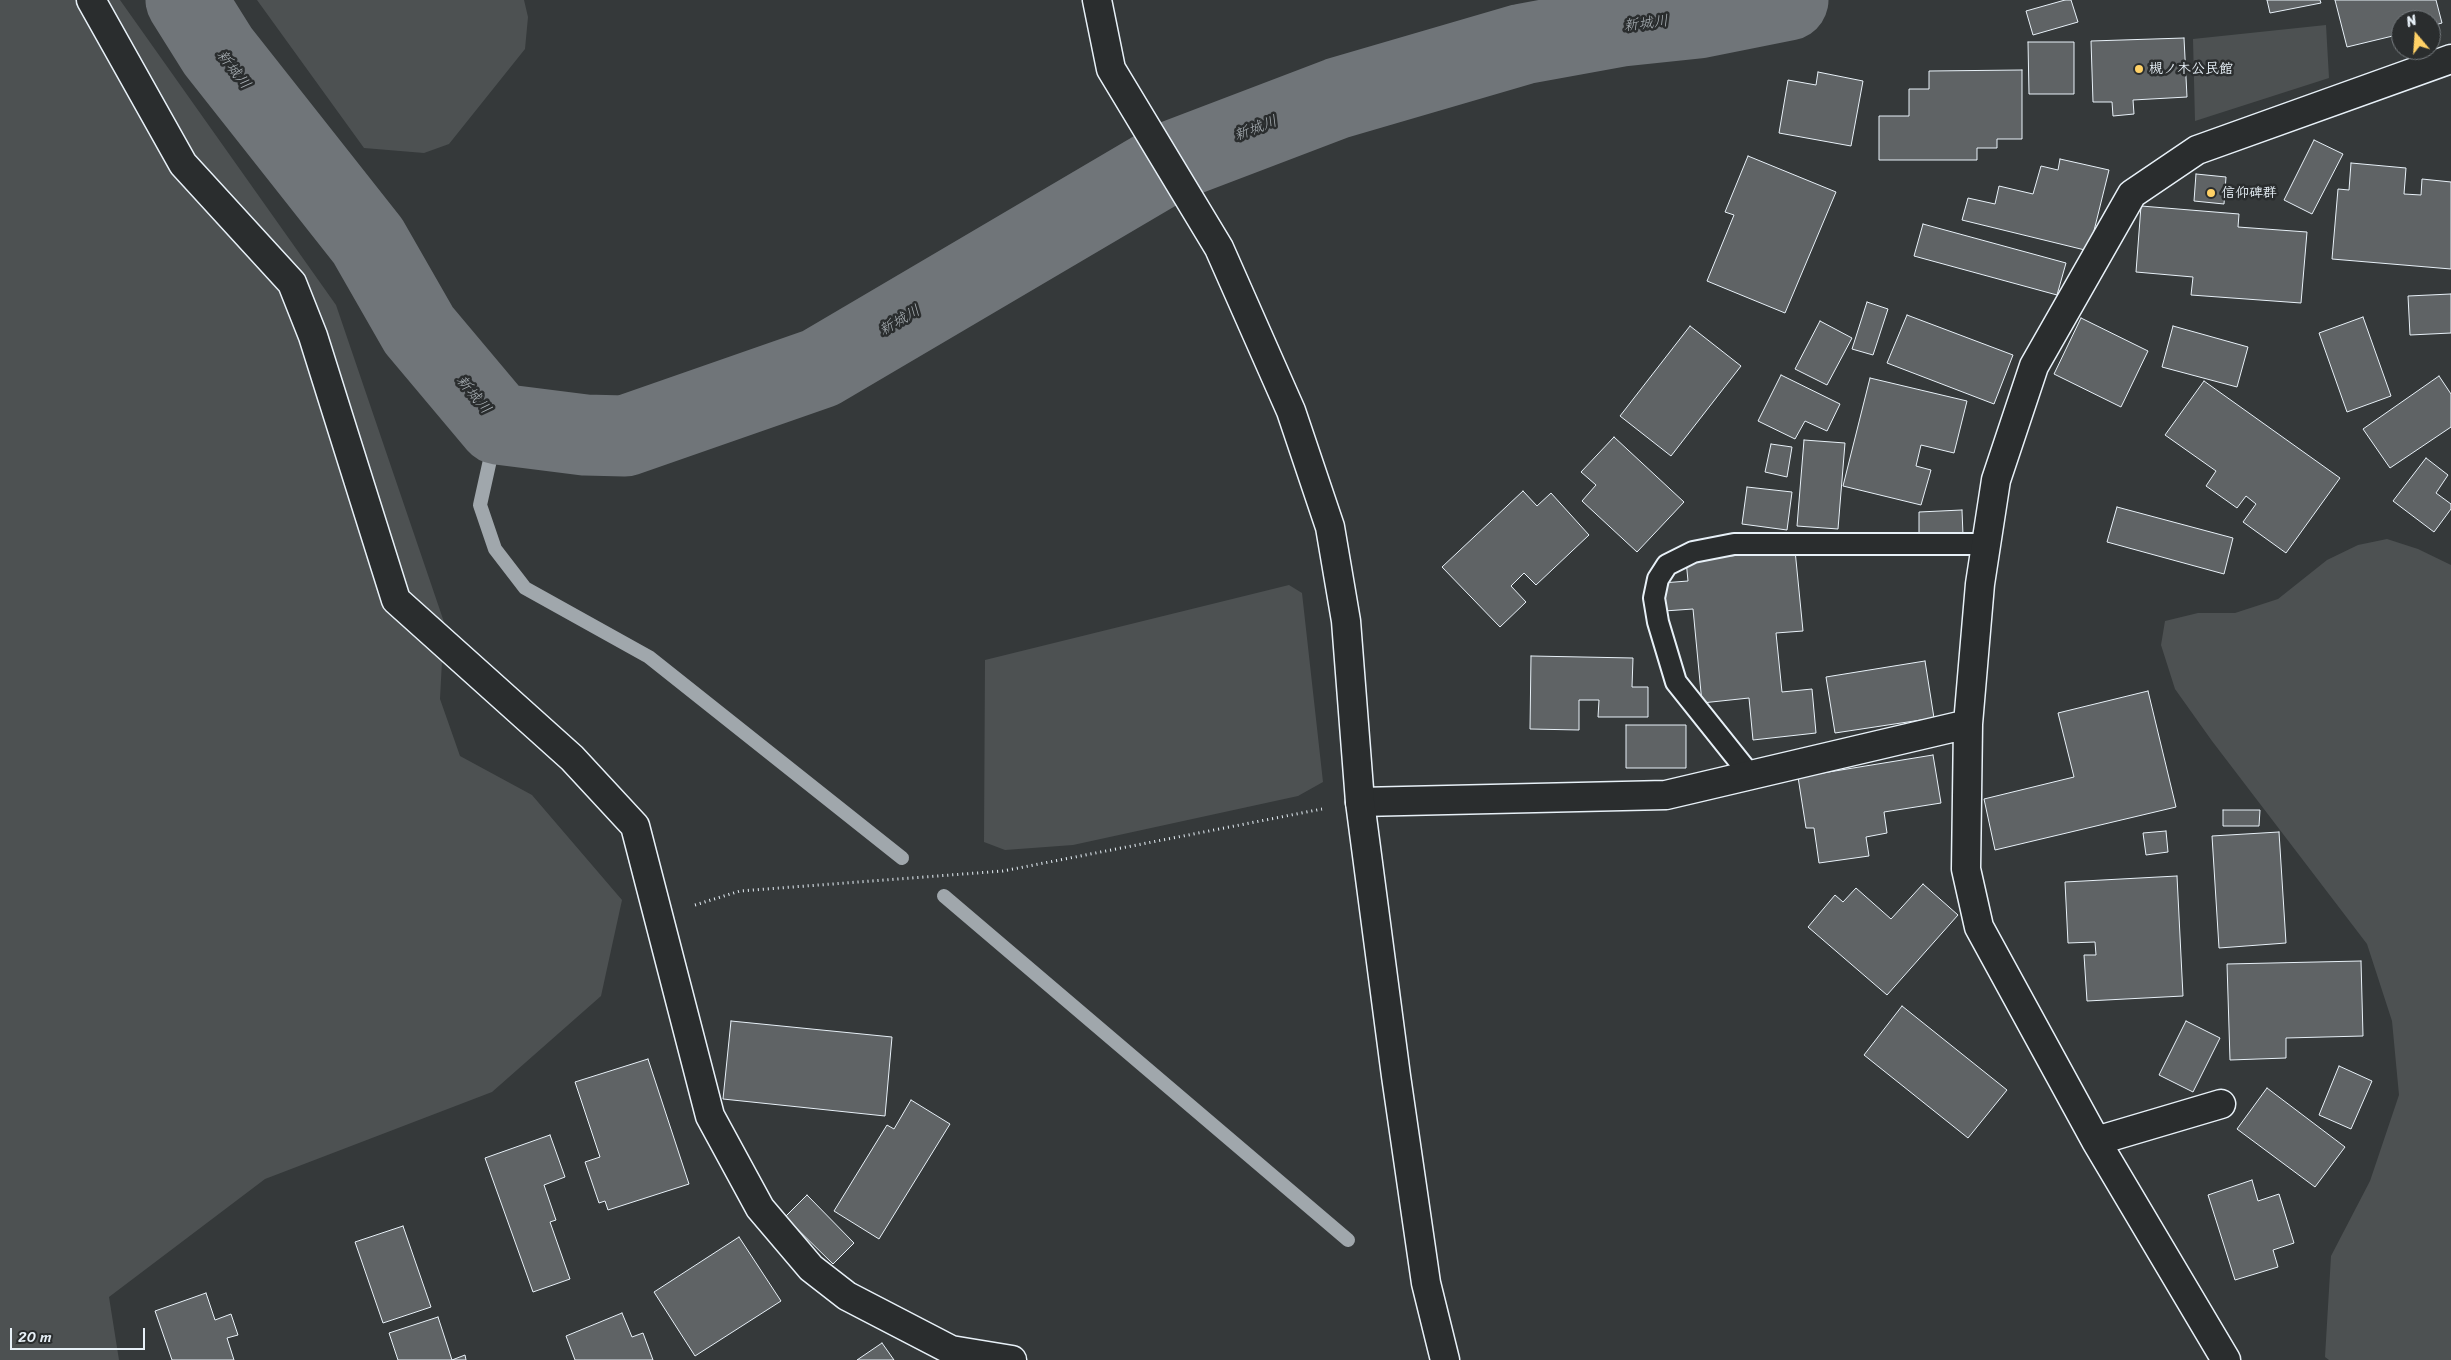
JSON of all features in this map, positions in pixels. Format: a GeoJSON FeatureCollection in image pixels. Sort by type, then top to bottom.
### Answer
{"type":"FeatureCollection","features":[{"type":"Feature","properties":{"kind":"street"},"geometry":{"type":"LineString","coordinates":[[91,0],[183,164],[292,283],[313,336],[396,600],[572,758],[635,826],[710,1116],[760,1208],[811,1268],[847,1296],[951,1350],[1012,1360]]}},
{"type":"Feature","properties":{"kind":"street"},"geometry":{"type":"LineString","coordinates":[[1097,0],[1111,69],[1219,248],[1291,411],[1330,527],[1346,621],[1360,802],[1426,1283],[1445,1360]]}},
{"type":"Feature","properties":{"kind":"street"},"geometry":{"type":"LineString","coordinates":[[2226,1360],[2096,1141],[1979,927],[1966,869],[1968,724],[1980,584],[1996,480],[2034,366],[2132,194],[2197,150],[2451,59]]}},
{"type":"Feature","properties":{"kind":"street"},"geometry":{"type":"LineString","coordinates":[[1360,802],[1666,796],[1968,724]]}},
{"type":"Feature","properties":{"kind":"street"},"geometry":{"type":"LineString","coordinates":[[2096,1141],[2221,1104]]}},
{"type":"Feature","properties":{"kind":"lane"},"geometry":{"type":"LineString","coordinates":[[1751,776],[1676,682],[1658,622],[1654,598],[1658,579],[1667,565],[1693,552],[1734,544],[1987,544]]}},
{"type":"Feature","properties":{"kind":"path"},"geometry":{"type":"LineString","coordinates":[[659,917],[740,891],[1003,871],[1360,802]]}},
{"type":"Feature","properties":{"kind":"shaded area"},"geometry":{"type":"Polygon","coordinates":[[[0,0],[120,0],[336,305],[444,622],[440,699],[460,756],[532,795],[622,900],[601,996],[492,1092],[265,1179],[109,1297],[119,1360],[0,1360],[0,0]]]}},
{"type":"Feature","properties":{"kind":"shaded area"},"geometry":{"type":"Polygon","coordinates":[[[257,0],[524,0],[528,17],[525,49],[449,144],[424,153],[364,148],[257,0]]]}},
{"type":"Feature","properties":{"kind":"shaded area"},"geometry":{"type":"Polygon","coordinates":[[[2326,25],[2329,78],[2195,121],[2193,39],[2326,25]]]}},
{"type":"Feature","properties":{"kind":"shaded area"},"geometry":{"type":"Polygon","coordinates":[[[2387,539],[2418,549],[2451,565],[2451,1360],[2329,1360],[2325,1357],[2331,1256],[2370,1181],[2399,1095],[2392,1021],[2367,944],[2212,741],[2175,689],[2161,645],[2165,621],[2198,613],[2235,613],[2278,599],[2327,560],[2358,545],[2387,539]]]}},
{"type":"Feature","properties":{"kind":"shaded area"},"geometry":{"type":"Polygon","coordinates":[[[1289,585],[1302,593],[1323,782],[1298,796],[1073,845],[1005,850],[984,842],[985,660],[1289,585]]]}},
{"type":"Feature","properties":{"kind":"building"},"geometry":{"type":"Polygon","coordinates":[[[2071,0],[2078,22],[2033,35],[2026,11],[2071,0]]]}},
{"type":"Feature","properties":{"kind":"building"},"geometry":{"type":"Polygon","coordinates":[[[2267,0],[2320,0],[2321,3],[2270,13],[2267,0]]]}},
{"type":"Feature","properties":{"kind":"building"},"geometry":{"type":"Polygon","coordinates":[[[2335,0],[2436,0],[2439,10],[2391,10],[2391,36],[2347,47],[2335,0]]]}},
{"type":"Feature","properties":{"kind":"building","name":"槻ノ木公民館"},"geometry":{"type":"Polygon","coordinates":[[[2184,38],[2187,97],[2133,100],[2134,114],[2113,116],[2112,102],[2093,102],[2091,41],[2184,38]]]}},
{"type":"Feature","properties":{"kind":"building"},"geometry":{"type":"Polygon","coordinates":[[[2028,42],[2074,42],[2074,94],[2029,94],[2028,42]]]}},
{"type":"Feature","properties":{"kind":"building"},"geometry":{"type":"Polygon","coordinates":[[[2022,70],[2022,139],[1997,139],[1997,148],[1977,148],[1977,160],[1879,160],[1879,116],[1909,116],[1909,89],[1929,89],[1929,71],[2022,70]]]}},
{"type":"Feature","properties":{"kind":"building"},"geometry":{"type":"Polygon","coordinates":[[[1818,72],[1863,81],[1851,146],[1779,133],[1788,80],[1816,85],[1818,72]]]}},
{"type":"Feature","properties":{"kind":"building"},"geometry":{"type":"Polygon","coordinates":[[[2314,140],[2343,154],[2312,214],[2284,200],[2314,140]]]}},
{"type":"Feature","properties":{"kind":"building"},"geometry":{"type":"Polygon","coordinates":[[[1748,156],[1836,192],[1785,313],[1707,281],[1734,215],[1725,212],[1748,156]]]}},
{"type":"Feature","properties":{"kind":"building"},"geometry":{"type":"Polygon","coordinates":[[[2060,159],[2109,170],[2089,251],[1962,220],[1968,198],[1995,204],[1999,186],[2033,194],[2041,166],[2058,170],[2060,159]]]}},
{"type":"Feature","properties":{"kind":"building"},"geometry":{"type":"Polygon","coordinates":[[[2351,163],[2406,168],[2404,194],[2421,195],[2422,179],[2451,182],[2451,269],[2332,259],[2338,189],[2349,190],[2351,163]]]}},
{"type":"Feature","properties":{"kind":"building"},"geometry":{"type":"Polygon","coordinates":[[[2196,174],[2226,177],[2224,204],[2194,201],[2196,174]]]}},
{"type":"Feature","properties":{"kind":"building"},"geometry":{"type":"Polygon","coordinates":[[[2141,206],[2239,214],[2238,227],[2307,232],[2301,303],[2191,295],[2193,277],[2136,272],[2141,206]]]}},
{"type":"Feature","properties":{"kind":"building"},"geometry":{"type":"Polygon","coordinates":[[[1923,224],[2066,263],[2057,295],[1914,256],[1923,224]]]}},
{"type":"Feature","properties":{"kind":"building"},"geometry":{"type":"Polygon","coordinates":[[[2451,294],[2451,333],[2410,335],[2408,296],[2451,294]]]}},
{"type":"Feature","properties":{"kind":"building"},"geometry":{"type":"Polygon","coordinates":[[[1867,302],[1888,309],[1873,355],[1852,349],[1867,302]]]}},
{"type":"Feature","properties":{"kind":"building"},"geometry":{"type":"Polygon","coordinates":[[[1907,315],[2013,355],[1994,404],[1887,363],[1907,315]]]}},
{"type":"Feature","properties":{"kind":"building"},"geometry":{"type":"Polygon","coordinates":[[[2363,317],[2391,396],[2347,412],[2319,333],[2363,317]]]}},
{"type":"Feature","properties":{"kind":"building"},"geometry":{"type":"Polygon","coordinates":[[[2081,318],[2148,351],[2121,407],[2054,374],[2081,318]]]}},
{"type":"Feature","properties":{"kind":"building"},"geometry":{"type":"Polygon","coordinates":[[[1820,321],[1852,338],[1827,385],[1795,369],[1820,321]]]}},
{"type":"Feature","properties":{"kind":"building"},"geometry":{"type":"Polygon","coordinates":[[[1690,326],[1741,366],[1671,456],[1620,416],[1690,326]]]}},
{"type":"Feature","properties":{"kind":"building"},"geometry":{"type":"Polygon","coordinates":[[[2173,326],[2248,347],[2237,387],[2162,367],[2173,326]]]}},
{"type":"Feature","properties":{"kind":"building"},"geometry":{"type":"Polygon","coordinates":[[[1781,375],[1840,404],[1827,431],[1805,421],[1795,439],[1758,421],[1781,375]]]}},
{"type":"Feature","properties":{"kind":"building"},"geometry":{"type":"Polygon","coordinates":[[[2439,376],[2451,394],[2451,427],[2390,468],[2363,429],[2439,376]]]}},
{"type":"Feature","properties":{"kind":"building"},"geometry":{"type":"Polygon","coordinates":[[[1870,378],[1967,401],[1954,453],[1921,445],[1916,466],[1931,470],[1921,505],[1843,486],[1870,378]]]}},
{"type":"Feature","properties":{"kind":"building"},"geometry":{"type":"Polygon","coordinates":[[[2204,381],[2340,478],[2286,553],[2243,522],[2256,504],[2246,496],[2237,508],[2206,486],[2216,471],[2165,435],[2204,381]]]}},
{"type":"Feature","properties":{"kind":"building"},"geometry":{"type":"Polygon","coordinates":[[[1614,437],[1684,502],[1637,552],[1582,501],[1596,485],[1581,472],[1614,437]]]}},
{"type":"Feature","properties":{"kind":"building"},"geometry":{"type":"Polygon","coordinates":[[[1804,440],[1845,443],[1838,529],[1797,526],[1804,440]]]}},
{"type":"Feature","properties":{"kind":"building"},"geometry":{"type":"Polygon","coordinates":[[[1771,444],[1792,447],[1787,477],[1765,472],[1771,444]]]}},
{"type":"Feature","properties":{"kind":"building"},"geometry":{"type":"Polygon","coordinates":[[[2426,458],[2448,475],[2436,493],[2451,504],[2451,509],[2434,532],[2393,501],[2426,458]]]}},
{"type":"Feature","properties":{"kind":"building"},"geometry":{"type":"Polygon","coordinates":[[[1747,487],[1792,492],[1787,530],[1742,524],[1747,487]]]}},
{"type":"Feature","properties":{"kind":"building"},"geometry":{"type":"Polygon","coordinates":[[[1523,491],[1537,506],[1551,493],[1589,535],[1536,585],[1524,573],[1511,586],[1526,602],[1500,627],[1442,567],[1523,491]]]}},
{"type":"Feature","properties":{"kind":"building"},"geometry":{"type":"Polygon","coordinates":[[[2117,507],[2233,538],[2224,574],[2107,542],[2117,507]]]}},
{"type":"Feature","properties":{"kind":"building"},"geometry":{"type":"Polygon","coordinates":[[[1962,510],[1963,535],[1919,536],[1919,512],[1962,510]]]}},
{"type":"Feature","properties":{"kind":"building"},"geometry":{"type":"Polygon","coordinates":[[[1795,550],[1803,631],[1776,633],[1782,692],[1812,689],[1816,733],[1753,740],[1749,698],[1702,703],[1693,609],[1664,611],[1662,583],[1688,581],[1686,560],[1795,550]]]}},
{"type":"Feature","properties":{"kind":"building"},"geometry":{"type":"Polygon","coordinates":[[[1531,656],[1633,658],[1632,687],[1648,687],[1648,717],[1598,717],[1599,700],[1579,700],[1579,730],[1530,729],[1531,656]]]}},
{"type":"Feature","properties":{"kind":"building"},"geometry":{"type":"Polygon","coordinates":[[[1925,661],[1934,718],[1835,733],[1826,677],[1925,661]]]}},
{"type":"Feature","properties":{"kind":"building"},"geometry":{"type":"Polygon","coordinates":[[[2148,691],[2176,807],[1995,850],[1984,799],[2074,777],[2058,713],[2148,691]]]}},
{"type":"Feature","properties":{"kind":"building"},"geometry":{"type":"Polygon","coordinates":[[[1626,725],[1686,725],[1686,768],[1626,768],[1626,725]]]}},
{"type":"Feature","properties":{"kind":"building"},"geometry":{"type":"Polygon","coordinates":[[[1933,755],[1941,803],[1884,812],[1887,833],[1866,837],[1869,856],[1819,863],[1814,828],[1806,828],[1798,777],[1933,755]]]}},
{"type":"Feature","properties":{"kind":"building"},"geometry":{"type":"Polygon","coordinates":[[[2223,810],[2260,810],[2259,826],[2223,826],[2223,810]]]}},
{"type":"Feature","properties":{"kind":"building"},"geometry":{"type":"Polygon","coordinates":[[[2166,831],[2168,852],[2146,855],[2143,833],[2166,831]]]}},
{"type":"Feature","properties":{"kind":"building"},"geometry":{"type":"Polygon","coordinates":[[[2279,832],[2286,943],[2219,948],[2212,836],[2279,832]]]}},
{"type":"Feature","properties":{"kind":"building"},"geometry":{"type":"Polygon","coordinates":[[[2177,876],[2183,996],[2087,1001],[2084,955],[2096,955],[2095,942],[2068,943],[2065,882],[2177,876]]]}},
{"type":"Feature","properties":{"kind":"building"},"geometry":{"type":"Polygon","coordinates":[[[1923,884],[1958,915],[1887,995],[1808,927],[1835,895],[1843,902],[1856,888],[1891,919],[1923,884]]]}},
{"type":"Feature","properties":{"kind":"building"},"geometry":{"type":"Polygon","coordinates":[[[2361,961],[2363,1036],[2286,1038],[2286,1058],[2230,1060],[2227,964],[2361,961]]]}},
{"type":"Feature","properties":{"kind":"building"},"geometry":{"type":"Polygon","coordinates":[[[1902,1006],[2007,1090],[1968,1138],[1864,1055],[1902,1006]]]}},
{"type":"Feature","properties":{"kind":"building"},"geometry":{"type":"Polygon","coordinates":[[[731,1021],[892,1037],[885,1116],[723,1099],[731,1021]]]}},
{"type":"Feature","properties":{"kind":"building"},"geometry":{"type":"Polygon","coordinates":[[[2186,1021],[2220,1038],[2193,1092],[2159,1075],[2186,1021]]]}},
{"type":"Feature","properties":{"kind":"building"},"geometry":{"type":"Polygon","coordinates":[[[648,1059],[689,1184],[608,1210],[605,1201],[599,1203],[585,1162],[600,1157],[575,1082],[648,1059]]]}},
{"type":"Feature","properties":{"kind":"building"},"geometry":{"type":"Polygon","coordinates":[[[2339,1066],[2372,1081],[2351,1129],[2319,1115],[2339,1066]]]}},
{"type":"Feature","properties":{"kind":"building"},"geometry":{"type":"Polygon","coordinates":[[[2267,1088],[2345,1147],[2315,1187],[2237,1129],[2267,1088]]]}},
{"type":"Feature","properties":{"kind":"building"},"geometry":{"type":"Polygon","coordinates":[[[911,1100],[950,1124],[879,1239],[834,1211],[887,1125],[894,1129],[911,1100]]]}},
{"type":"Feature","properties":{"kind":"building"},"geometry":{"type":"Polygon","coordinates":[[[550,1135],[565,1177],[544,1185],[556,1220],[550,1222],[570,1279],[533,1292],[485,1158],[550,1135]]]}},
{"type":"Feature","properties":{"kind":"building"},"geometry":{"type":"Polygon","coordinates":[[[2252,1180],[2258,1201],[2279,1194],[2294,1243],[2273,1250],[2278,1267],[2235,1280],[2208,1195],[2252,1180]]]}},
{"type":"Feature","properties":{"kind":"building"},"geometry":{"type":"Polygon","coordinates":[[[807,1195],[854,1243],[833,1264],[785,1217],[807,1195]]]}},
{"type":"Feature","properties":{"kind":"building"},"geometry":{"type":"Polygon","coordinates":[[[403,1226],[431,1307],[383,1323],[355,1242],[403,1226]]]}},
{"type":"Feature","properties":{"kind":"building"},"geometry":{"type":"Polygon","coordinates":[[[739,1237],[781,1301],[695,1356],[654,1292],[739,1237]]]}},
{"type":"Feature","properties":{"kind":"building"},"geometry":{"type":"Polygon","coordinates":[[[206,1293],[215,1320],[231,1314],[238,1335],[227,1338],[234,1360],[172,1360],[155,1311],[206,1293]]]}},
{"type":"Feature","properties":{"kind":"building"},"geometry":{"type":"Polygon","coordinates":[[[622,1313],[632,1337],[643,1333],[653,1360],[575,1360],[566,1336],[622,1313]]]}},
{"type":"Feature","properties":{"kind":"building"},"geometry":{"type":"Polygon","coordinates":[[[438,1317],[452,1360],[398,1360],[389,1333],[438,1317]]]}},
{"type":"Feature","properties":{"kind":"building"},"geometry":{"type":"Polygon","coordinates":[[[882,1343],[894,1360],[857,1360],[882,1343]]]}},
{"type":"Feature","properties":{"kind":"building"},"geometry":{"type":"Polygon","coordinates":[[[465,1355],[466,1360],[452,1360],[465,1355]]]}},
{"type":"Feature","properties":{"kind":"waterway","name":"新城川"},"geometry":{"type":"LineString","coordinates":[[186,0],[218,51],[368,241],[419,330],[498,424],[585,435],[625,436],[820,368],[1170,162],[1338,98],[1523,44],[1622,26],[1698,18],[1788,0]]}},
{"type":"Feature","properties":{"kind":"waterway"},"geometry":{"type":"LineString","coordinates":[[498,424],[480,505],[495,549],[525,588],[649,657],[902,858]]}},
{"type":"Feature","properties":{"kind":"waterway"},"geometry":{"type":"LineString","coordinates":[[944,896],[1348,1240]]}},
{"type":"Feature","properties":{"kind":"place","name":"槻ノ木公民館"},"geometry":{"type":"Point","coordinates":[2139,69]}},
{"type":"Feature","properties":{"kind":"place","name":"信仰碑群"},"geometry":{"type":"Point","coordinates":[2211,193]}}]}
